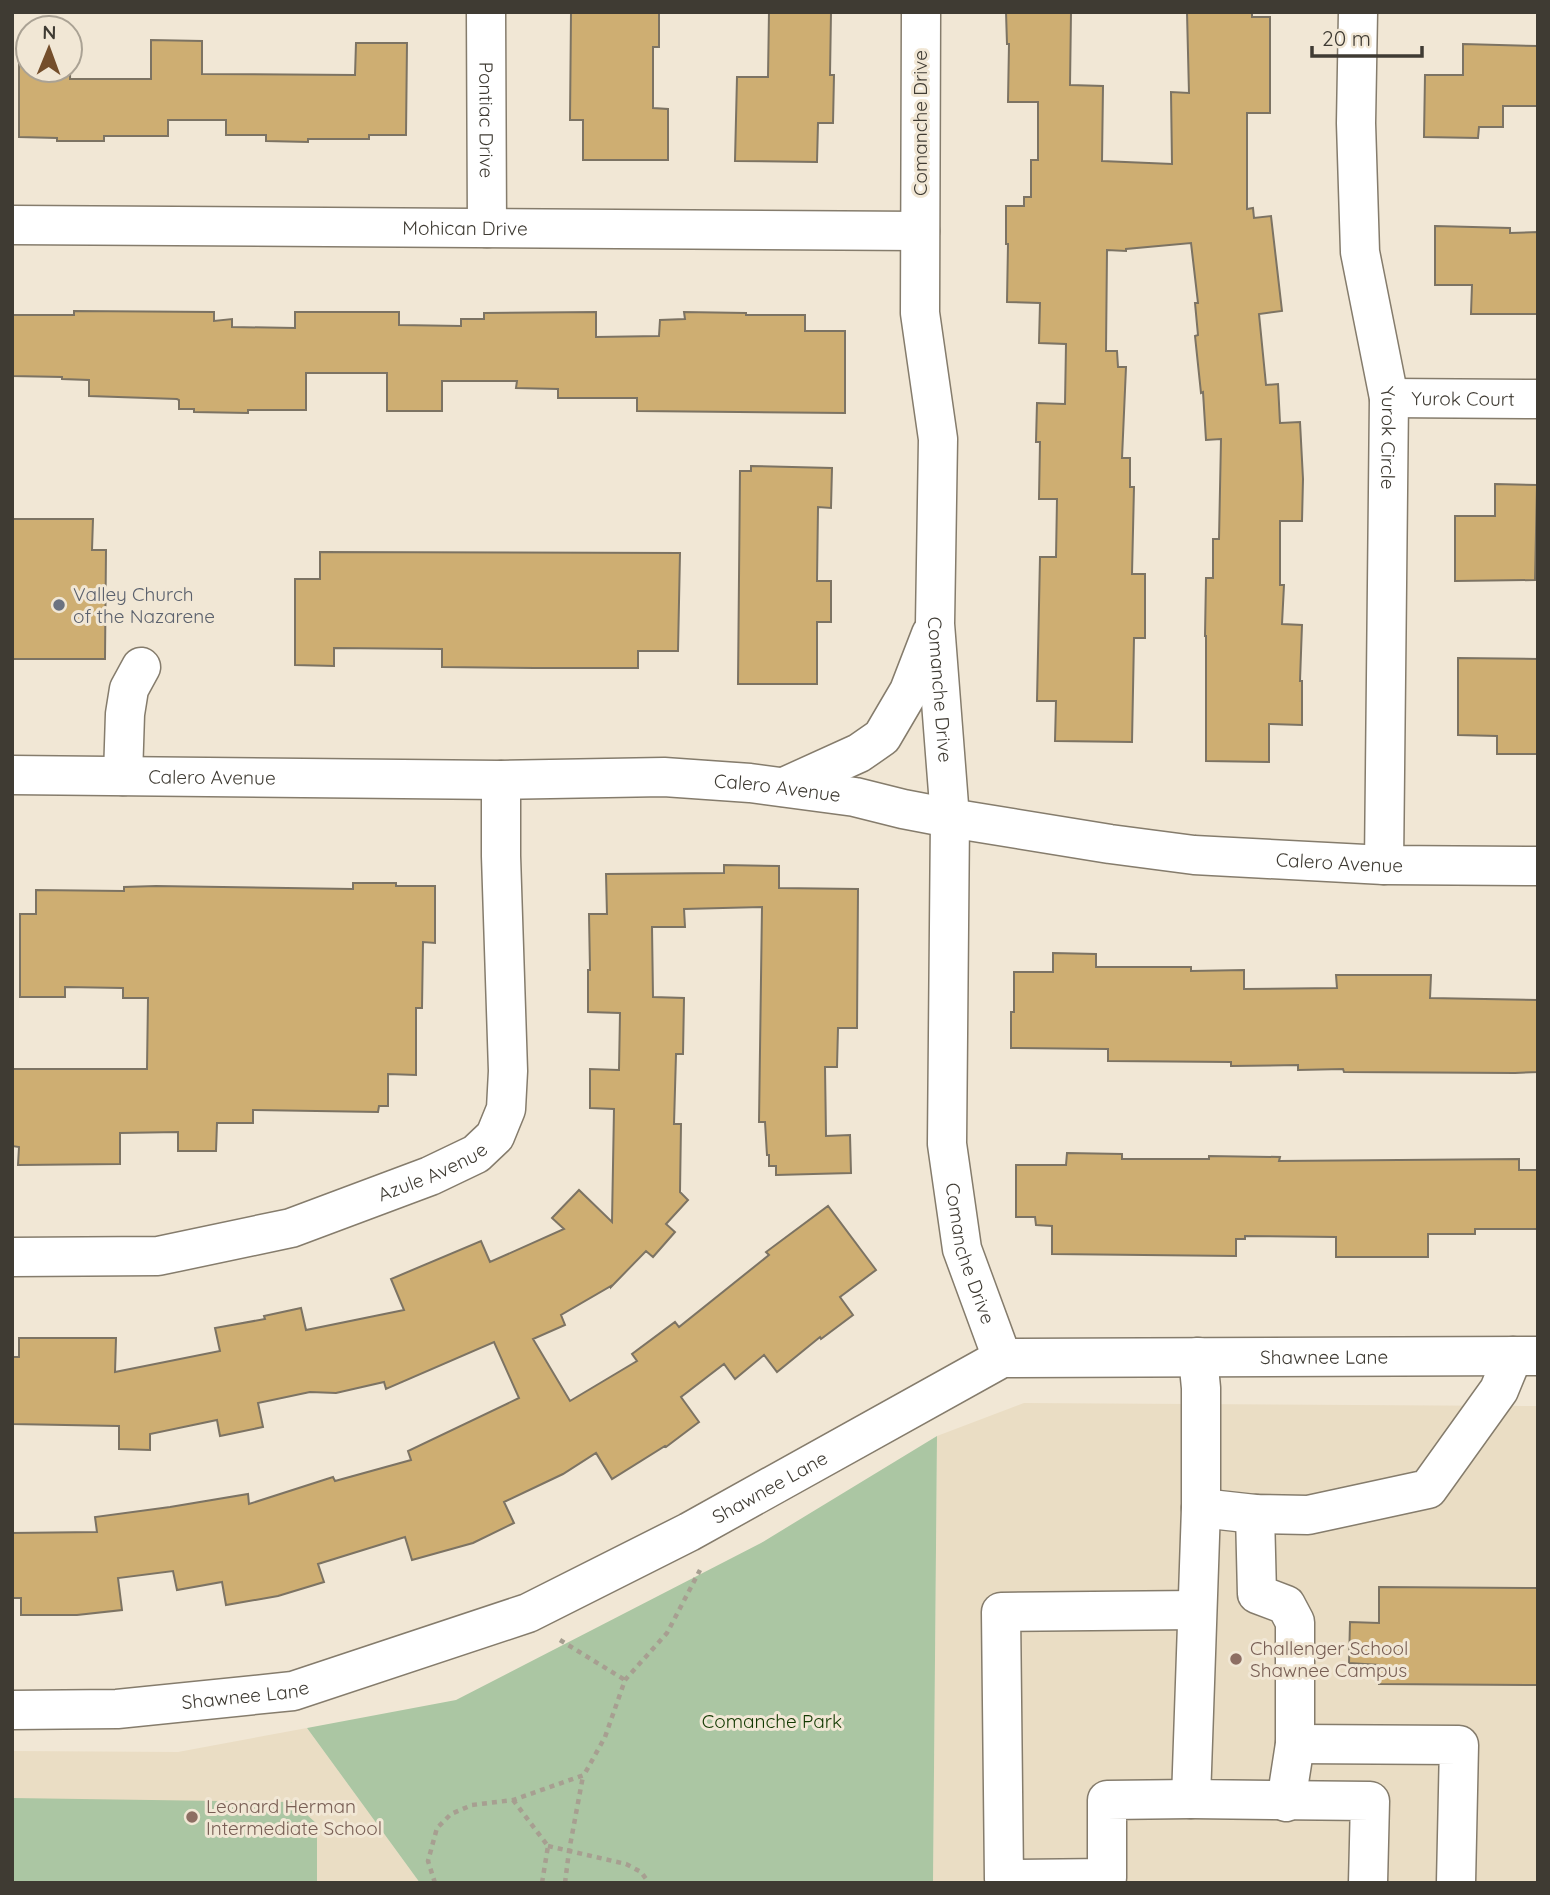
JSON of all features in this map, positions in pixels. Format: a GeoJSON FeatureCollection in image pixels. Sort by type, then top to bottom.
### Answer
{"type":"FeatureCollection","features":[{"type":"Feature","properties":{"kind":"street","name":"Pontiac Drive"},"geometry":{"type":"LineString","coordinates":[[486,12],[487,228]]}},
{"type":"Feature","properties":{"kind":"street","name":"Comanche Drive"},"geometry":{"type":"LineString","coordinates":[[921,12],[920,313],[938,439],[935,624],[950,818],[947,1144],[962,1249],[1002,1358]]}},
{"type":"Feature","properties":{"kind":"street","name":"Yurok Circle"},"geometry":{"type":"LineString","coordinates":[[1358,12],[1356,123],[1360,253],[1389,398],[1384,865]]}},
{"type":"Feature","properties":{"kind":"street","name":"Mohican Drive"},"geometry":{"type":"LineString","coordinates":[[12,225],[920,231]]}},
{"type":"Feature","properties":{"kind":"street","name":"Yurok Court"},"geometry":{"type":"LineString","coordinates":[[1389,398],[1538,399]]}},
{"type":"Feature","properties":{"kind":"street"},"geometry":{"type":"LineString","coordinates":[[784,787],[859,753],[882,737],[909,691],[935,624]]}},
{"type":"Feature","properties":{"kind":"street"},"geometry":{"type":"LineString","coordinates":[[123,776],[125,714],[129,689],[141,667]]}},
{"type":"Feature","properties":{"kind":"street","name":"Calero Avenue"},"geometry":{"type":"LineString","coordinates":[[12,775],[664,778],[784,787],[855,797],[950,818],[1110,845],[1195,855],[1384,865],[1538,866]]}},
{"type":"Feature","properties":{"kind":"street","name":"Azule Avenue"},"geometry":{"type":"LineString","coordinates":[[12,1257],[158,1256],[291,1228],[430,1176],[476,1154],[495,1136],[506,1109],[508,1083],[501,779]]}},
{"type":"Feature","properties":{"kind":"street"},"geometry":{"type":"LineString","coordinates":[[1201,1508],[1255,1514],[1308,1515],[1428,1489],[1525,1356]]}},
{"type":"Feature","properties":{"kind":"street","name":"Shawnee Lane"},"geometry":{"type":"LineString","coordinates":[[12,1710],[117,1709],[293,1691],[528,1613],[689,1532],[1002,1358],[1525,1356]]}},
{"type":"Feature","properties":{"kind":"street"},"geometry":{"type":"LineString","coordinates":[[1191,1799],[1201,1508],[1201,1388],[1198,1357]]}},
{"type":"Feature","properties":{"kind":"street"},"geometry":{"type":"LineString","coordinates":[[1255,1514],[1257,1594],[1286,1605],[1295,1622],[1295,1744],[1286,1802]]}},
{"type":"Feature","properties":{"kind":"street"},"geometry":{"type":"LineString","coordinates":[[1196,1610],[1001,1612],[1004,1878],[1107,1878],[1107,1800],[1370,1801],[1368,1883]]}},
{"type":"Feature","properties":{"kind":"street"},"geometry":{"type":"LineString","coordinates":[[1295,1744],[1459,1745],[1456,1883]]}},
{"type":"Feature","properties":{"kind":"path"},"geometry":{"type":"LineString","coordinates":[[565,1883],[583,1775],[605,1737],[625,1680],[667,1633],[701,1567]]}},
{"type":"Feature","properties":{"kind":"path"},"geometry":{"type":"LineString","coordinates":[[557,1638],[625,1680]]}},
{"type":"Feature","properties":{"kind":"path"},"geometry":{"type":"LineString","coordinates":[[435,1883],[428,1861],[437,1828],[451,1814],[472,1805],[513,1800],[583,1775]]}},
{"type":"Feature","properties":{"kind":"path"},"geometry":{"type":"LineString","coordinates":[[513,1800],[548,1846],[626,1864],[641,1872],[649,1883]]}},
{"type":"Feature","properties":{"kind":"path"},"geometry":{"type":"LineString","coordinates":[[542,1883],[548,1846]]}},
{"type":"Feature","properties":{"kind":"shaded area","name":"Challenger School Shawnee Campus"},"geometry":{"type":"Polygon","coordinates":[[[1024,1403],[1538,1406],[1538,1883],[933,1883],[937,1436],[1024,1403]]]}},
{"type":"Feature","properties":{"kind":"shaded area","name":"Leonard Herman Intermediate School"},"geometry":{"type":"Polygon","coordinates":[[[307,1728],[420,1883],[12,1883],[12,1751],[178,1752],[307,1728]]]}},
{"type":"Feature","properties":{"kind":"green space","name":"Comanche Park"},"geometry":{"type":"Polygon","coordinates":[[[937,1436],[933,1883],[420,1883],[307,1728],[456,1700],[761,1543],[937,1436]]]}},
{"type":"Feature","properties":{"kind":"green space"},"geometry":{"type":"Polygon","coordinates":[[[12,1798],[293,1802],[317,1824],[317,1883],[12,1883],[12,1798]]]}},
{"type":"Feature","properties":{"kind":"building"},"geometry":{"type":"Polygon","coordinates":[[[571,12],[659,12],[659,47],[653,47],[653,108],[668,109],[668,160],[583,160],[583,120],[570,120],[571,12]]]}},
{"type":"Feature","properties":{"kind":"building"},"geometry":{"type":"Polygon","coordinates":[[[769,12],[831,12],[830,75],[834,75],[833,123],[818,123],[817,162],[735,161],[737,77],[768,77],[769,12]]]}},
{"type":"Feature","properties":{"kind":"building"},"geometry":{"type":"Polygon","coordinates":[[[1006,12],[1071,12],[1070,85],[1103,86],[1102,161],[1172,164],[1171,92],[1189,93],[1187,12],[1252,12],[1252,17],[1270,17],[1270,113],[1247,113],[1247,209],[1253,208],[1254,218],[1271,216],[1282,311],[1259,314],[1266,385],[1278,384],[1280,423],[1300,422],[1303,479],[1302,521],[1280,521],[1280,585],[1284,585],[1282,624],[1302,625],[1302,725],[1269,724],[1269,762],[1206,761],[1206,578],[1213,578],[1213,539],[1219,539],[1221,439],[1206,440],[1195,336],[1198,335],[1195,303],[1198,303],[1191,243],[1126,251],[1107,250],[1106,351],[1117,351],[1118,367],[1126,367],[1122,458],[1130,458],[1130,487],[1134,487],[1132,574],[1145,574],[1145,638],[1134,638],[1132,742],[1055,741],[1056,701],[1037,701],[1040,557],[1056,557],[1057,499],[1039,499],[1040,442],[1036,442],[1037,403],[1065,404],[1066,344],[1039,343],[1040,303],[1007,302],[1006,206],[1024,206],[1024,197],[1031,197],[1031,160],[1038,160],[1038,102],[1008,102],[1009,44],[1006,12]]]}},
{"type":"Feature","properties":{"kind":"building"},"geometry":{"type":"Polygon","coordinates":[[[151,40],[202,41],[202,74],[355,75],[356,43],[407,43],[406,135],[369,135],[369,139],[308,139],[308,142],[266,141],[266,135],[226,135],[226,120],[168,120],[168,136],[104,136],[104,141],[57,141],[57,138],[19,137],[19,84],[84,84],[84,79],[151,79],[151,40]]]}},
{"type":"Feature","properties":{"kind":"building"},"geometry":{"type":"Polygon","coordinates":[[[1463,44],[1538,46],[1538,106],[1503,106],[1503,127],[1479,127],[1478,138],[1424,137],[1425,75],[1463,75],[1463,44]]]}},
{"type":"Feature","properties":{"kind":"building"},"geometry":{"type":"Polygon","coordinates":[[[1435,226],[1510,228],[1510,233],[1538,232],[1538,314],[1471,314],[1472,285],[1435,285],[1435,226]]]}},
{"type":"Feature","properties":{"kind":"building"},"geometry":{"type":"Polygon","coordinates":[[[74,311],[214,312],[214,321],[232,319],[232,327],[295,328],[295,312],[399,312],[399,325],[461,326],[461,319],[484,319],[484,313],[596,312],[596,337],[659,336],[660,320],[685,319],[684,312],[805,315],[805,331],[845,331],[845,413],[637,411],[637,398],[558,398],[558,389],[516,388],[517,381],[442,381],[442,411],[387,411],[387,373],[306,373],[306,410],[194,412],[194,409],[179,409],[177,399],[89,396],[89,380],[12,376],[12,315],[74,315],[74,311]]]}},
{"type":"Feature","properties":{"kind":"building"},"geometry":{"type":"Polygon","coordinates":[[[751,466],[832,468],[831,508],[818,507],[817,581],[831,581],[831,622],[817,622],[817,684],[738,684],[740,471],[751,471],[751,466]]]}},
{"type":"Feature","properties":{"kind":"building"},"geometry":{"type":"Polygon","coordinates":[[[1495,484],[1537,485],[1535,580],[1455,581],[1455,516],[1495,516],[1495,484]]]}},
{"type":"Feature","properties":{"kind":"building","name":"Valley Church of the Nazarene"},"geometry":{"type":"Polygon","coordinates":[[[12,519],[93,519],[92,550],[106,550],[105,659],[12,659],[12,519]]]}},
{"type":"Feature","properties":{"kind":"building"},"geometry":{"type":"Polygon","coordinates":[[[320,552],[680,553],[678,651],[638,651],[638,668],[535,668],[442,667],[442,649],[334,648],[334,666],[295,665],[295,579],[320,579],[320,552]]]}},
{"type":"Feature","properties":{"kind":"building"},"geometry":{"type":"Polygon","coordinates":[[[1458,658],[1538,659],[1538,754],[1497,754],[1497,736],[1458,735],[1458,658]]]}},
{"type":"Feature","properties":{"kind":"building"},"geometry":{"type":"Polygon","coordinates":[[[724,865],[779,866],[779,888],[858,889],[857,1028],[838,1028],[837,1067],[825,1067],[826,1136],[850,1135],[851,1173],[776,1175],[776,1166],[769,1166],[765,1122],[759,1122],[762,907],[684,909],[685,927],[652,927],[653,997],[684,998],[683,1054],[676,1054],[674,1124],[681,1124],[680,1192],[688,1200],[666,1224],[675,1232],[653,1257],[646,1251],[611,1287],[561,1315],[565,1325],[533,1339],[570,1401],[637,1361],[632,1354],[675,1322],[679,1327],[769,1255],[766,1252],[828,1206],[876,1270],[840,1297],[853,1315],[821,1339],[820,1337],[777,1372],[764,1355],[735,1379],[724,1364],[681,1397],[699,1422],[666,1447],[612,1479],[596,1453],[563,1474],[504,1502],[514,1523],[473,1543],[412,1560],[405,1537],[318,1564],[324,1582],[278,1596],[226,1605],[222,1582],[177,1590],[173,1571],[118,1578],[122,1610],[77,1615],[21,1615],[21,1598],[12,1598],[12,1533],[97,1532],[95,1517],[248,1494],[249,1504],[333,1477],[335,1481],[411,1460],[408,1451],[519,1398],[494,1342],[386,1389],[384,1382],[336,1393],[310,1392],[258,1403],[263,1427],[220,1436],[217,1420],[150,1434],[150,1450],[119,1449],[119,1426],[12,1424],[12,1357],[19,1357],[19,1338],[116,1338],[115,1372],[220,1351],[215,1328],[265,1319],[264,1316],[301,1308],[306,1330],[404,1310],[391,1279],[481,1241],[490,1262],[564,1229],[552,1218],[579,1190],[612,1222],[614,1109],[590,1108],[590,1069],[619,1070],[620,1013],[588,1012],[589,914],[607,914],[606,874],[724,873],[724,865]]]}},
{"type":"Feature","properties":{"kind":"building"},"geometry":{"type":"Polygon","coordinates":[[[353,883],[435,886],[435,943],[423,942],[422,1008],[416,1008],[416,1075],[388,1074],[388,1106],[379,1106],[378,1112],[253,1110],[253,1123],[217,1123],[216,1151],[178,1151],[178,1132],[120,1133],[120,1164],[18,1165],[19,1147],[12,1146],[12,1069],[147,1069],[148,998],[123,998],[123,988],[65,987],[65,997],[20,997],[20,914],[36,914],[36,890],[124,891],[124,887],[156,886],[353,889],[353,883]]]}},
{"type":"Feature","properties":{"kind":"building"},"geometry":{"type":"Polygon","coordinates":[[[1053,953],[1096,954],[1096,967],[1244,970],[1244,989],[1337,988],[1336,975],[1431,975],[1430,998],[1538,1000],[1538,1072],[1298,1070],[1298,1065],[1231,1066],[1231,1062],[1108,1061],[1108,1049],[1011,1048],[1014,972],[1053,972],[1053,953]]]}},
{"type":"Feature","properties":{"kind":"building"},"geometry":{"type":"Polygon","coordinates":[[[1067,1153],[1122,1154],[1122,1159],[1209,1159],[1209,1156],[1280,1157],[1279,1161],[1519,1159],[1519,1170],[1538,1170],[1538,1229],[1475,1229],[1475,1234],[1428,1234],[1428,1257],[1336,1257],[1336,1237],[1245,1236],[1245,1239],[1236,1239],[1236,1256],[1052,1254],[1052,1226],[1036,1225],[1035,1217],[1016,1217],[1016,1165],[1066,1165],[1067,1153]]]}},
{"type":"Feature","properties":{"kind":"building"},"geometry":{"type":"Polygon","coordinates":[[[1379,1587],[1538,1588],[1538,1685],[1379,1684],[1379,1665],[1349,1663],[1350,1622],[1379,1623],[1379,1587]]]}},
{"type":"Feature","properties":{"kind":"place","name":"Valley Church of the Nazarene"},"geometry":{"type":"Point","coordinates":[59,605]}},
{"type":"Feature","properties":{"kind":"place","name":"Challenger School Shawnee Campus"},"geometry":{"type":"Point","coordinates":[1236,1659]}},
{"type":"Feature","properties":{"kind":"place","name":"Leonard Herman Intermediate School"},"geometry":{"type":"Point","coordinates":[192,1817]}}]}
